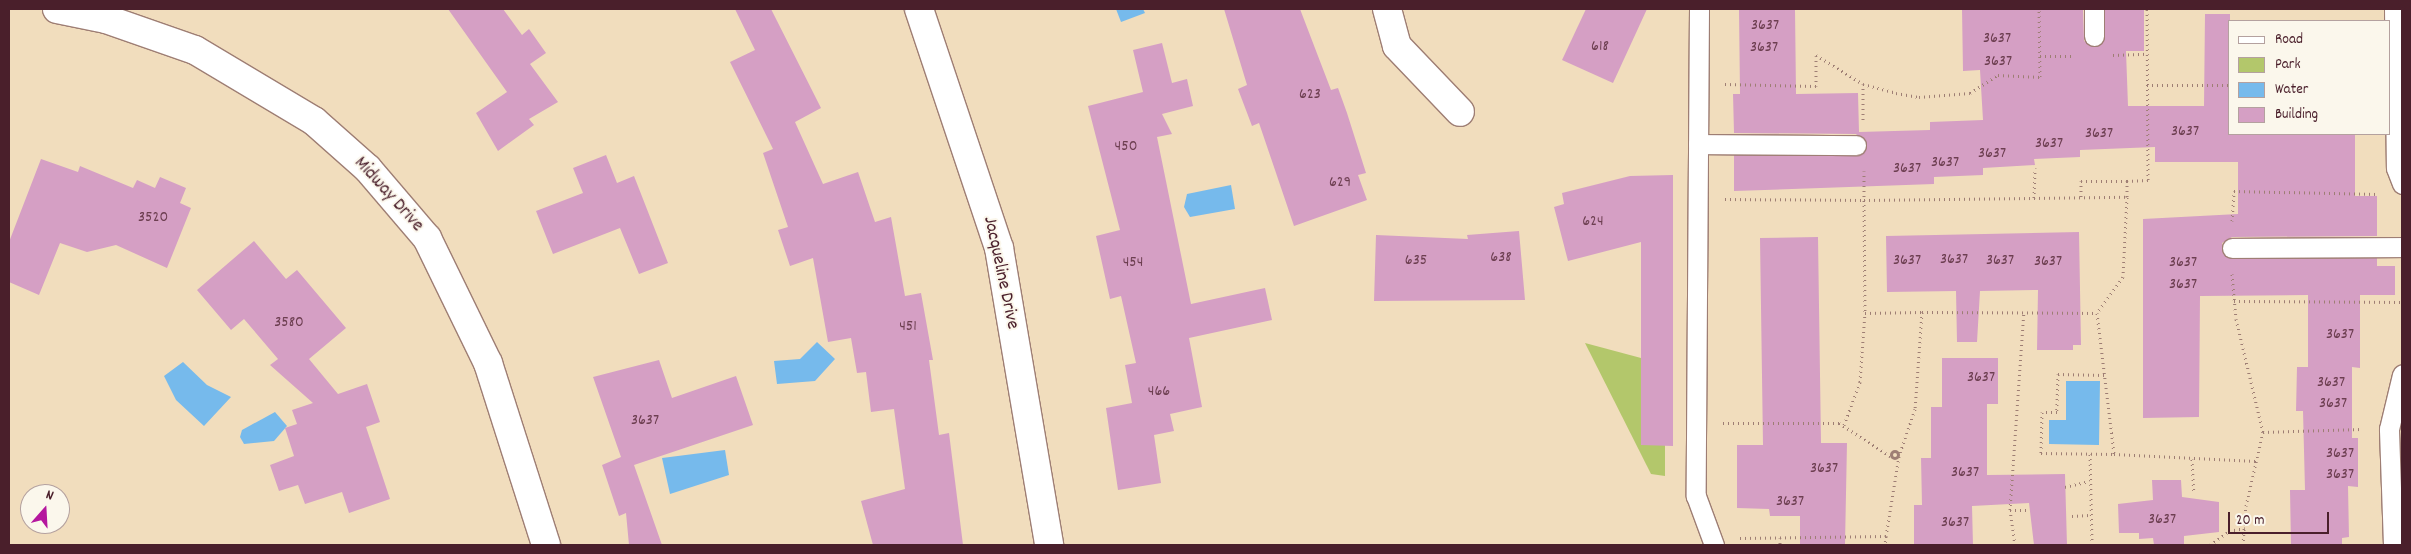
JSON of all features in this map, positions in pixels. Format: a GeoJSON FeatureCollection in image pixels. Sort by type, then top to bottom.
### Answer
{"type":"FeatureCollection","features":[{"type":"Feature","properties":{"kind":"street","name":"Midway Drive"},"geometry":{"type":"LineString","coordinates":[[57,9],[106,19],[195,50],[314,121],[368,169],[427,238],[488,363],[546,545]]}},
{"type":"Feature","properties":{"kind":"street","name":"Jacqueline Drive"},"geometry":{"type":"LineString","coordinates":[[919,9],[999,248],[1048,545]]}},
{"type":"Feature","properties":{"kind":"street"},"geometry":{"type":"LineString","coordinates":[[1387,9],[1397,46],[1460,112]]}},
{"type":"Feature","properties":{"kind":"lane"},"geometry":{"type":"LineString","coordinates":[[1699,9],[1696,496],[1714,545]]}},
{"type":"Feature","properties":{"kind":"lane"},"geometry":{"type":"LineString","coordinates":[[2094,9],[2094,36]]}},
{"type":"Feature","properties":{"kind":"lane"},"geometry":{"type":"LineString","coordinates":[[2394,9],[2396,168],[2402,184]]}},
{"type":"Feature","properties":{"kind":"lane"},"geometry":{"type":"LineString","coordinates":[[1698,144],[1856,145]]}},
{"type":"Feature","properties":{"kind":"lane"},"geometry":{"type":"LineString","coordinates":[[2232,248],[2402,247]]}},
{"type":"Feature","properties":{"kind":"lane"},"geometry":{"type":"LineString","coordinates":[[2392,545],[2389,430],[2402,375]]}},
{"type":"Feature","properties":{"kind":"path"},"geometry":{"type":"LineString","coordinates":[[1720,75],[1720,84],[1816,86],[1816,55],[1863,84],[1896,93],[1919,97],[1970,93],[1998,75],[2040,77],[2039,9]]}},
{"type":"Feature","properties":{"kind":"path"},"geometry":{"type":"LineString","coordinates":[[2081,198],[2081,181],[2148,180],[2147,9]]}},
{"type":"Feature","properties":{"kind":"path"},"geometry":{"type":"LineString","coordinates":[[2147,85],[2228,86]]}},
{"type":"Feature","properties":{"kind":"path"},"geometry":{"type":"LineString","coordinates":[[2034,198],[2035,168]]}},
{"type":"Feature","properties":{"kind":"path"},"geometry":{"type":"LineString","coordinates":[[2114,454],[2097,313],[2123,277],[2126,181]]}},
{"type":"Feature","properties":{"kind":"path"},"geometry":{"type":"LineString","coordinates":[[2263,432],[2257,424],[2234,301],[2232,248],[2234,191],[2384,194],[2380,188]]}},
{"type":"Feature","properties":{"kind":"path"},"geometry":{"type":"LineString","coordinates":[[1698,197],[1864,200],[2127,197]]}},
{"type":"Feature","properties":{"kind":"path"},"geometry":{"type":"LineString","coordinates":[[1844,425],[1860,382],[1865,313],[1864,200]]}},
{"type":"Feature","properties":{"kind":"path"},"geometry":{"type":"LineString","coordinates":[[2234,301],[2402,302]]}},
{"type":"Feature","properties":{"kind":"path"},"geometry":{"type":"LineString","coordinates":[[1885,545],[1899,456],[1915,408],[1922,312]]}},
{"type":"Feature","properties":{"kind":"path"},"geometry":{"type":"LineString","coordinates":[[2015,545],[2010,510],[2024,312]]}},
{"type":"Feature","properties":{"kind":"path"},"geometry":{"type":"LineString","coordinates":[[1865,313],[2097,313]]}},
{"type":"Feature","properties":{"kind":"path"},"geometry":{"type":"LineString","coordinates":[[2104,375],[2058,374],[2057,412],[2042,412],[2041,453],[2114,454],[2256,461]]}},
{"type":"Feature","properties":{"kind":"path"},"geometry":{"type":"LineString","coordinates":[[1717,423],[1844,425],[1893,458],[1894,452],[1899,456]]}},
{"type":"Feature","properties":{"kind":"path"},"geometry":{"type":"LineString","coordinates":[[2263,432],[2372,428]]}},
{"type":"Feature","properties":{"kind":"path"},"geometry":{"type":"LineString","coordinates":[[2243,545],[2256,461],[2263,432]]}},
{"type":"Feature","properties":{"kind":"path"},"geometry":{"type":"LineString","coordinates":[[2090,454],[2092,544],[2100,545]]}},
{"type":"Feature","properties":{"kind":"path"},"geometry":{"type":"LineString","coordinates":[[2192,459],[2194,493]]}},
{"type":"Feature","properties":{"kind":"path"},"geometry":{"type":"LineString","coordinates":[[2065,487],[2090,481]]}},
{"type":"Feature","properties":{"kind":"path"},"geometry":{"type":"LineString","coordinates":[[2010,510],[2030,510]]}},
{"type":"Feature","properties":{"kind":"path"},"geometry":{"type":"LineString","coordinates":[[2072,516],[2090,515]]}},
{"type":"Feature","properties":{"kind":"path"},"geometry":{"type":"LineString","coordinates":[[2210,545],[2229,531],[2245,528]]}},
{"type":"Feature","properties":{"kind":"path"},"geometry":{"type":"LineString","coordinates":[[1733,538],[1886,536]]}},
{"type":"Feature","properties":{"kind":"path"},"geometry":{"type":"LineString","coordinates":[[1780,538],[1780,545]]}},
{"type":"Feature","properties":{"kind":"green space"},"geometry":{"type":"Polygon","coordinates":[[[1585,343],[1641,358],[1665,445],[1665,476],[1651,474],[1585,343]]]}},
{"type":"Feature","properties":{"kind":"water"},"geometry":{"type":"Polygon","coordinates":[[[1116,9],[1143,9],[1145,13],[1121,22],[1116,9]]]}},
{"type":"Feature","properties":{"kind":"water"},"geometry":{"type":"Polygon","coordinates":[[[1231,185],[1235,209],[1190,217],[1184,207],[1187,194],[1231,185]]]}},
{"type":"Feature","properties":{"kind":"water"},"geometry":{"type":"Polygon","coordinates":[[[817,342],[835,359],[815,381],[777,384],[774,361],[800,359],[817,342]]]}},
{"type":"Feature","properties":{"kind":"water"},"geometry":{"type":"Polygon","coordinates":[[[183,362],[207,385],[231,397],[204,426],[176,400],[164,376],[183,362]]]}},
{"type":"Feature","properties":{"kind":"water"},"geometry":{"type":"Polygon","coordinates":[[[2066,381],[2100,381],[2099,445],[2049,444],[2049,420],[2066,420],[2066,381]]]}},
{"type":"Feature","properties":{"kind":"water"},"geometry":{"type":"Polygon","coordinates":[[[275,412],[287,426],[274,441],[244,444],[240,437],[242,430],[275,412]]]}},
{"type":"Feature","properties":{"kind":"water"},"geometry":{"type":"Polygon","coordinates":[[[725,450],[729,475],[670,494],[662,458],[725,450]]]}},
{"type":"Feature","properties":{"kind":"building"},"geometry":{"type":"Polygon","coordinates":[[[448,9],[503,9],[522,35],[529,29],[546,53],[530,64],[558,102],[529,119],[534,125],[498,151],[476,113],[507,92],[448,9]]]}},
{"type":"Feature","properties":{"kind":"building"},"geometry":{"type":"Polygon","coordinates":[[[735,9],[771,9],[821,108],[795,122],[823,184],[858,172],[875,222],[891,217],[905,296],[921,293],[933,360],[929,360],[939,435],[949,433],[963,545],[873,545],[861,501],[905,489],[894,409],[871,412],[866,372],[857,373],[851,338],[828,342],[813,258],[790,266],[778,230],[788,227],[763,153],[773,149],[730,62],[755,50],[735,9]]]}},
{"type":"Feature","properties":{"kind":"building"},"geometry":{"type":"Polygon","coordinates":[[[1224,9],[1300,9],[1331,90],[1338,88],[1347,113],[1366,173],[1358,175],[1367,200],[1294,226],[1259,123],[1252,126],[1238,89],[1247,85],[1224,9]]]}},
{"type":"Feature","properties":{"kind":"building"},"geometry":{"type":"Polygon","coordinates":[[[1586,9],[1647,9],[1613,83],[1562,60],[1586,9]]]}},
{"type":"Feature","properties":{"kind":"building"},"geometry":{"type":"Polygon","coordinates":[[[1739,9],[1795,9],[1796,94],[1858,93],[1859,132],[1930,130],[1930,122],[1983,120],[1980,70],[1963,71],[1962,9],[2083,9],[2084,41],[2094,47],[2104,41],[2105,9],[2144,9],[2144,51],[2126,51],[2128,106],[2204,106],[2205,14],[2230,14],[2230,20],[2228,20],[2228,135],[2355,135],[2355,196],[2377,196],[2377,236],[2232,237],[2222,243],[2223,254],[2232,259],[2377,258],[2377,266],[2395,266],[2395,295],[2360,295],[2360,368],[2352,367],[2352,438],[2358,438],[2358,487],[2348,486],[2349,537],[2342,538],[2342,545],[2291,545],[2290,490],[2305,490],[2303,411],[2296,411],[2297,367],[2308,367],[2308,295],[2200,296],[2199,417],[2143,418],[2143,219],[2238,214],[2238,162],[2155,162],[2155,147],[2080,150],[2080,157],[2034,159],[2035,165],[1983,168],[1983,175],[1934,177],[1934,184],[1734,191],[1734,155],[1856,156],[1867,146],[1856,134],[1734,133],[1733,94],[1740,94],[1739,9]]]}},
{"type":"Feature","properties":{"kind":"building"},"geometry":{"type":"Polygon","coordinates":[[[1162,43],[1172,83],[1187,79],[1193,106],[1162,114],[1172,134],[1157,137],[1191,304],[1265,288],[1272,320],[1189,338],[1202,407],[1170,414],[1174,431],[1154,435],[1161,483],[1118,490],[1106,408],[1132,403],[1125,365],[1136,363],[1121,296],[1110,299],[1096,236],[1120,230],[1088,106],[1143,92],[1133,50],[1162,43]]]}},
{"type":"Feature","properties":{"kind":"building"},"geometry":{"type":"Polygon","coordinates":[[[606,155],[617,183],[634,176],[668,263],[639,274],[620,228],[553,254],[536,211],[583,193],[573,168],[606,155]]]}},
{"type":"Feature","properties":{"kind":"building"},"geometry":{"type":"Polygon","coordinates":[[[41,159],[78,172],[80,166],[133,188],[137,180],[155,188],[160,177],[186,188],[180,203],[191,208],[167,268],[116,245],[87,252],[60,243],[39,295],[9,282],[9,242],[41,159]]]}},
{"type":"Feature","properties":{"kind":"building"},"geometry":{"type":"Polygon","coordinates":[[[1673,175],[1673,446],[1641,445],[1641,242],[1568,261],[1554,207],[1564,204],[1562,193],[1630,176],[1673,175]]]}},
{"type":"Feature","properties":{"kind":"building"},"geometry":{"type":"Polygon","coordinates":[[[1519,231],[1525,300],[1374,301],[1376,235],[1468,239],[1467,235],[1519,231]]]}},
{"type":"Feature","properties":{"kind":"building"},"geometry":{"type":"Polygon","coordinates":[[[2079,232],[2081,345],[2073,345],[2073,350],[2037,350],[2038,290],[1980,291],[1977,342],[1957,342],[1956,291],[1887,292],[1886,236],[2079,232]]]}},
{"type":"Feature","properties":{"kind":"building"},"geometry":{"type":"Polygon","coordinates":[[[1818,237],[1821,443],[1847,443],[1845,545],[1800,545],[1800,516],[1770,516],[1769,509],[1737,508],[1737,445],[1763,445],[1760,238],[1818,237]]]}},
{"type":"Feature","properties":{"kind":"building"},"geometry":{"type":"Polygon","coordinates":[[[254,241],[286,279],[297,270],[346,328],[309,359],[338,394],[367,384],[380,422],[366,427],[390,499],[349,513],[342,492],[305,504],[298,485],[279,491],[270,465],[294,456],[285,428],[297,424],[292,410],[313,403],[270,365],[278,359],[244,319],[231,330],[197,290],[254,241]]]}},
{"type":"Feature","properties":{"kind":"building"},"geometry":{"type":"Polygon","coordinates":[[[1942,358],[1998,358],[1998,404],[1987,404],[1987,475],[2065,474],[2067,545],[2034,545],[2029,503],[1972,506],[1973,545],[1914,545],[1914,505],[1922,505],[1921,458],[1931,458],[1931,407],[1942,407],[1942,358]]]}},
{"type":"Feature","properties":{"kind":"building"},"geometry":{"type":"Polygon","coordinates":[[[659,360],[672,398],[736,376],[753,425],[634,465],[662,545],[629,545],[626,513],[619,516],[602,465],[621,457],[593,377],[659,360]]]}},
{"type":"Feature","properties":{"kind":"building"},"geometry":{"type":"Polygon","coordinates":[[[2152,480],[2181,480],[2182,497],[2219,502],[2219,532],[2184,536],[2184,545],[2154,545],[2153,538],[2139,539],[2139,533],[2119,533],[2118,504],[2153,500],[2152,480]]]}}]}
